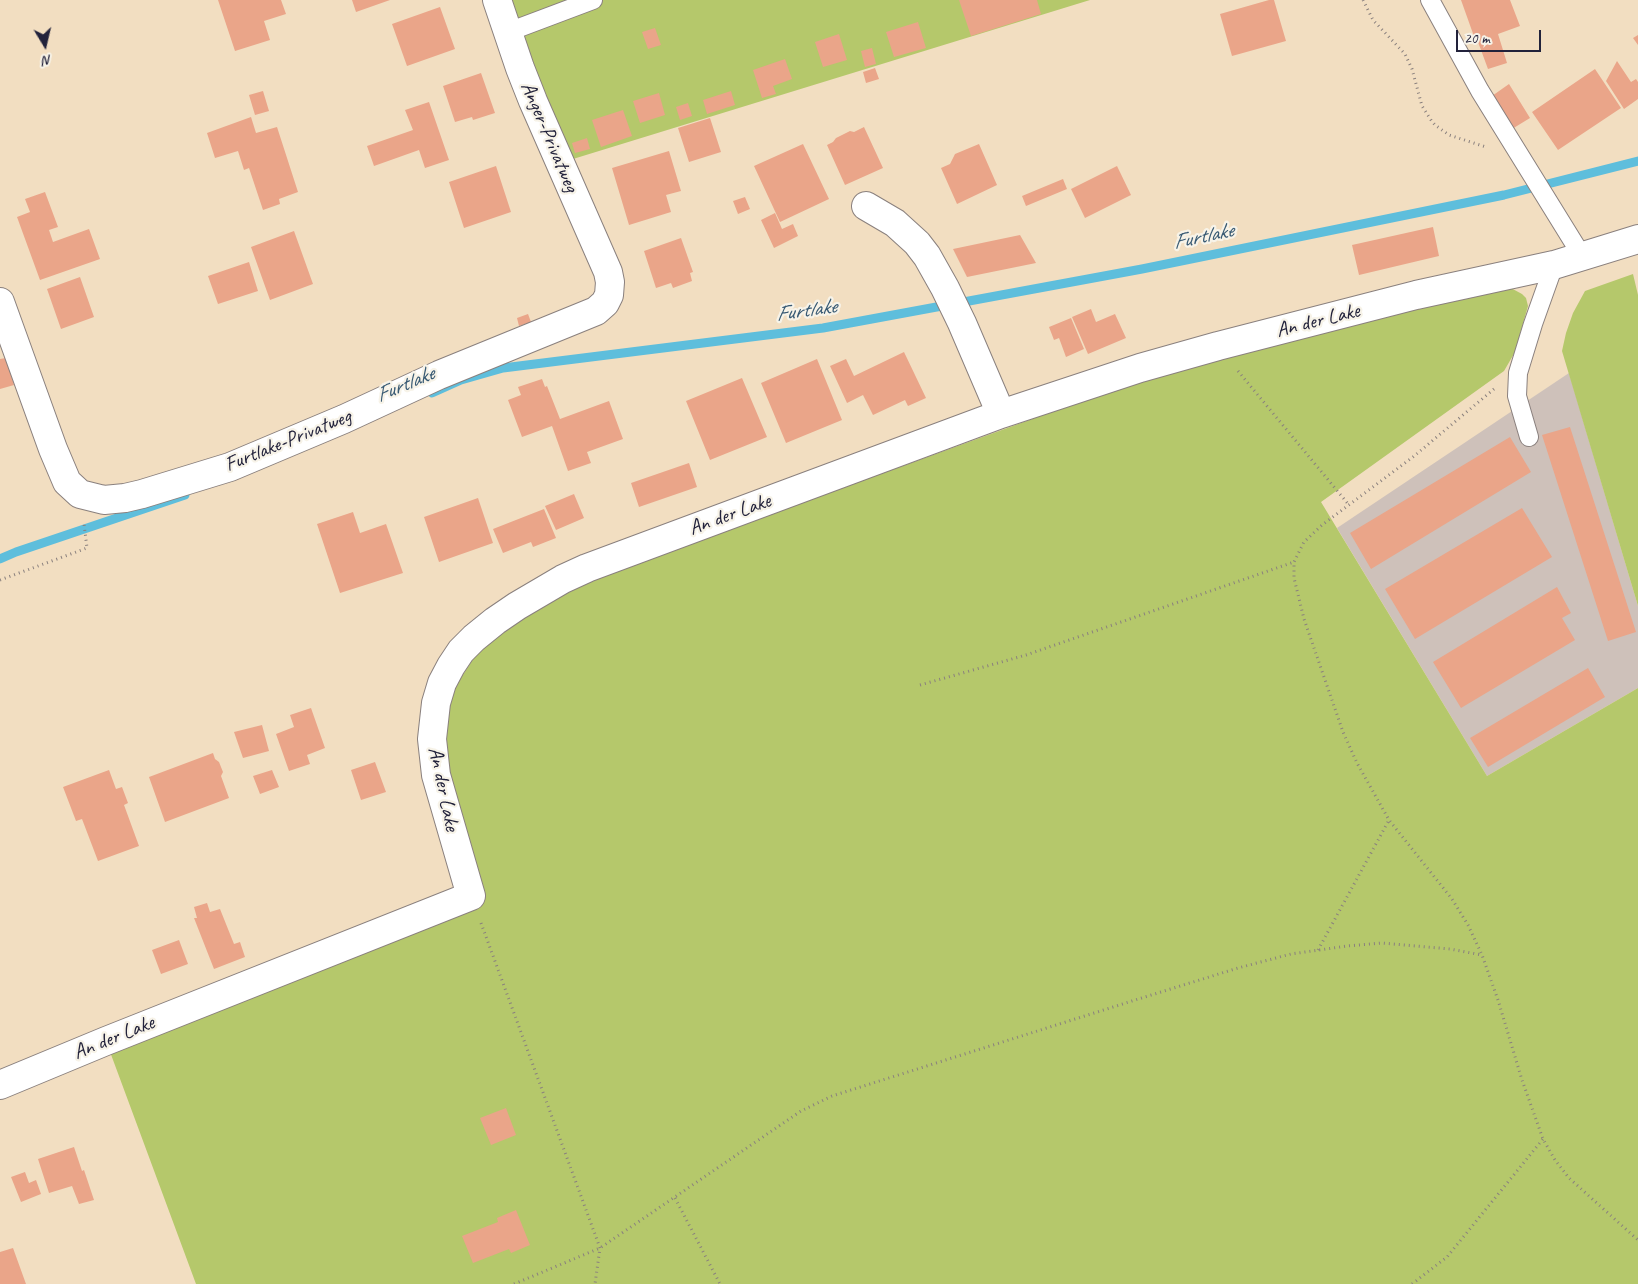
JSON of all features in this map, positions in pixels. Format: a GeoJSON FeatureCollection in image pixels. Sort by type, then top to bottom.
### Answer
{"type":"FeatureCollection","features":[{"type":"Feature","properties":{"kind":"street","name":"Anger-Privatweg"},"geometry":{"type":"LineString","coordinates":[[496,0],[533,101],[608,272]]}},
{"type":"Feature","properties":{"kind":"street"},"geometry":{"type":"LineString","coordinates":[[866,206],[895,223],[917,243],[927,256],[962,323],[1001,414]]}},
{"type":"Feature","properties":{"kind":"street","name":"An der Lake"},"geometry":{"type":"LineString","coordinates":[[0,1085],[471,896],[438,787],[432,739],[436,703],[442,684],[451,666],[474,638],[495,620],[555,583],[587,568],[1001,414],[1140,368],[1416,295],[1554,265],[1638,239]]}},
{"type":"Feature","properties":{"kind":"street","name":"Furtlake-Privatweg"},"geometry":{"type":"LineString","coordinates":[[0,302],[53,449],[67,482],[80,494],[104,500],[125,498],[230,467],[344,419],[439,375],[592,313],[607,300],[610,288],[608,272]]}},
{"type":"Feature","properties":{"kind":"lane"},"geometry":{"type":"LineString","coordinates":[[508,32],[593,0]]}},
{"type":"Feature","properties":{"kind":"lane"},"geometry":{"type":"LineString","coordinates":[[1430,0],[1480,91],[1582,256]]}},
{"type":"Feature","properties":{"kind":"lane"},"geometry":{"type":"LineString","coordinates":[[1530,438],[1517,396],[1518,373],[1554,265]]}},
{"type":"Feature","properties":{"kind":"path"},"geometry":{"type":"LineString","coordinates":[[1363,0],[1372,20],[1405,54],[1412,69],[1422,106],[1435,126],[1449,135],[1493,150]]}},
{"type":"Feature","properties":{"kind":"path"},"geometry":{"type":"LineString","coordinates":[[1218,346],[1349,505]]}},
{"type":"Feature","properties":{"kind":"path"},"geometry":{"type":"LineString","coordinates":[[1518,373],[1490,392],[1413,457],[1322,525],[1304,542],[1294,562],[1294,578],[1298,599],[1343,732],[1357,763],[1389,820],[1452,899],[1482,955],[1543,1139],[1555,1160],[1569,1178],[1638,1240]]}},
{"type":"Feature","properties":{"kind":"path"},"geometry":{"type":"LineString","coordinates":[[0,580],[87,548],[83,519]]}},
{"type":"Feature","properties":{"kind":"path"},"geometry":{"type":"LineString","coordinates":[[920,686],[1026,655],[1294,562]]}},
{"type":"Feature","properties":{"kind":"path"},"geometry":{"type":"LineString","coordinates":[[1318,950],[1389,820]]}},
{"type":"Feature","properties":{"kind":"path"},"geometry":{"type":"LineString","coordinates":[[471,896],[600,1248],[595,1284]]}},
{"type":"Feature","properties":{"kind":"path"},"geometry":{"type":"LineString","coordinates":[[514,1284],[600,1248],[801,1111],[832,1096],[1238,968],[1291,954],[1382,943],[1450,949],[1482,955]]}},
{"type":"Feature","properties":{"kind":"path"},"geometry":{"type":"LineString","coordinates":[[1412,1284],[1447,1257],[1543,1139]]}},
{"type":"Feature","properties":{"kind":"path"},"geometry":{"type":"LineString","coordinates":[[675,1198],[720,1284]]}},
{"type":"Feature","properties":{"kind":"shaded area"},"geometry":{"type":"Polygon","coordinates":[[[1569,373],[1638,606],[1638,688],[1487,776],[1337,528],[1569,373]]]}},
{"type":"Feature","properties":{"kind":"green space"},"geometry":{"type":"Polygon","coordinates":[[[497,0],[1090,0],[560,163],[497,0]]]}},
{"type":"Feature","properties":{"kind":"green space"},"geometry":{"type":"Polygon","coordinates":[[[1633,274],[1638,295],[1638,606],[1562,351],[1573,313],[1585,291],[1633,274]]]}},
{"type":"Feature","properties":{"kind":"green space"},"geometry":{"type":"Polygon","coordinates":[[[1509,287],[1526,298],[1528,306],[1515,352],[1504,371],[1321,502],[1487,776],[1638,688],[1638,1284],[196,1284],[106,1041],[482,892],[443,758],[447,705],[457,684],[473,659],[494,636],[557,594],[616,570],[1112,390],[1223,354],[1509,287]]]}},
{"type":"Feature","properties":{"kind":"building"},"geometry":{"type":"Polygon","coordinates":[[[218,0],[281,0],[286,14],[264,21],[270,40],[235,51],[218,0]]]}},
{"type":"Feature","properties":{"kind":"building"},"geometry":{"type":"Polygon","coordinates":[[[352,0],[390,0],[356,12],[352,0]]]}},
{"type":"Feature","properties":{"kind":"building"},"geometry":{"type":"Polygon","coordinates":[[[959,0],[1037,0],[1041,14],[971,36],[959,0]]]}},
{"type":"Feature","properties":{"kind":"building"},"geometry":{"type":"Polygon","coordinates":[[[1274,0],[1286,41],[1232,56],[1220,14],[1274,0]]]}},
{"type":"Feature","properties":{"kind":"building"},"geometry":{"type":"Polygon","coordinates":[[[1461,0],[1510,0],[1520,26],[1498,34],[1507,63],[1488,69],[1461,0]]]}},
{"type":"Feature","properties":{"kind":"building"},"geometry":{"type":"Polygon","coordinates":[[[440,7],[455,49],[407,66],[392,24],[440,7]]]}},
{"type":"Feature","properties":{"kind":"building"},"geometry":{"type":"Polygon","coordinates":[[[918,22],[926,48],[894,57],[886,32],[918,22]]]}},
{"type":"Feature","properties":{"kind":"building"},"geometry":{"type":"Polygon","coordinates":[[[655,28],[661,45],[648,49],[642,32],[655,28]]]}},
{"type":"Feature","properties":{"kind":"building"},"geometry":{"type":"Polygon","coordinates":[[[839,34],[847,60],[823,67],[815,42],[839,34]]]}},
{"type":"Feature","properties":{"kind":"building"},"geometry":{"type":"Polygon","coordinates":[[[1638,35],[1638,45],[1633,38],[1638,35]]]}},
{"type":"Feature","properties":{"kind":"building"},"geometry":{"type":"Polygon","coordinates":[[[872,48],[876,64],[865,67],[861,51],[872,48]]]}},
{"type":"Feature","properties":{"kind":"building"},"geometry":{"type":"Polygon","coordinates":[[[785,59],[792,79],[773,86],[776,94],[762,98],[753,70],[785,59]]]}},
{"type":"Feature","properties":{"kind":"building"},"geometry":{"type":"Polygon","coordinates":[[[1617,61],[1631,82],[1636,79],[1638,82],[1638,99],[1624,109],[1606,81],[1617,61]]]}},
{"type":"Feature","properties":{"kind":"building"},"geometry":{"type":"Polygon","coordinates":[[[875,68],[879,79],[866,83],[863,72],[875,68]]]}},
{"type":"Feature","properties":{"kind":"building"},"geometry":{"type":"Polygon","coordinates":[[[1595,69],[1621,108],[1558,150],[1532,112],[1595,69]]]}},
{"type":"Feature","properties":{"kind":"building"},"geometry":{"type":"Polygon","coordinates":[[[481,73],[495,113],[473,120],[472,117],[455,122],[443,86],[481,73]]]}},
{"type":"Feature","properties":{"kind":"building"},"geometry":{"type":"Polygon","coordinates":[[[1509,84],[1530,118],[1512,129],[1492,96],[1509,84]]]}},
{"type":"Feature","properties":{"kind":"building"},"geometry":{"type":"Polygon","coordinates":[[[263,91],[269,111],[255,115],[249,95],[263,91]]]}},
{"type":"Feature","properties":{"kind":"building"},"geometry":{"type":"Polygon","coordinates":[[[731,91],[735,105],[707,114],[703,100],[731,91]]]}},
{"type":"Feature","properties":{"kind":"building"},"geometry":{"type":"Polygon","coordinates":[[[659,93],[665,115],[640,123],[633,101],[659,93]]]}},
{"type":"Feature","properties":{"kind":"building"},"geometry":{"type":"Polygon","coordinates":[[[429,102],[449,160],[425,168],[419,150],[374,166],[367,146],[413,130],[405,110],[429,102]]]}},
{"type":"Feature","properties":{"kind":"building"},"geometry":{"type":"Polygon","coordinates":[[[688,103],[692,116],[680,120],[676,107],[688,103]]]}},
{"type":"Feature","properties":{"kind":"building"},"geometry":{"type":"Polygon","coordinates":[[[623,110],[632,136],[601,147],[592,120],[623,110]]]}},
{"type":"Feature","properties":{"kind":"building"},"geometry":{"type":"Polygon","coordinates":[[[251,117],[256,133],[277,127],[298,192],[279,199],[280,204],[263,210],[249,168],[244,170],[238,151],[215,158],[207,133],[251,117]]]}},
{"type":"Feature","properties":{"kind":"building"},"geometry":{"type":"Polygon","coordinates":[[[710,118],[721,152],[689,162],[678,128],[710,118]]]}},
{"type":"Feature","properties":{"kind":"building"},"geometry":{"type":"Polygon","coordinates":[[[864,127],[883,168],[845,185],[827,145],[850,131],[854,132],[864,127]]]}},
{"type":"Feature","properties":{"kind":"building"},"geometry":{"type":"Polygon","coordinates":[[[587,138],[590,149],[575,153],[572,143],[587,138]]]}},
{"type":"Feature","properties":{"kind":"building"},"geometry":{"type":"Polygon","coordinates":[[[803,144],[829,199],[780,222],[754,166],[803,144]]]}},
{"type":"Feature","properties":{"kind":"building"},"geometry":{"type":"Polygon","coordinates":[[[979,144],[997,185],[957,204],[941,168],[950,164],[955,154],[979,144]]]}},
{"type":"Feature","properties":{"kind":"building"},"geometry":{"type":"Polygon","coordinates":[[[669,151],[681,191],[666,195],[671,212],[629,225],[612,168],[669,151]]]}},
{"type":"Feature","properties":{"kind":"building"},"geometry":{"type":"Polygon","coordinates":[[[496,166],[511,212],[464,228],[449,182],[496,166]]]}},
{"type":"Feature","properties":{"kind":"building"},"geometry":{"type":"Polygon","coordinates":[[[1117,166],[1131,195],[1085,218],[1071,189],[1117,166]]]}},
{"type":"Feature","properties":{"kind":"building"},"geometry":{"type":"Polygon","coordinates":[[[1063,179],[1067,189],[1026,206],[1022,196],[1063,179]]]}},
{"type":"Feature","properties":{"kind":"building"},"geometry":{"type":"Polygon","coordinates":[[[45,192],[58,227],[49,230],[53,242],[89,229],[100,259],[40,280],[17,217],[30,212],[25,199],[45,192]]]}},
{"type":"Feature","properties":{"kind":"building"},"geometry":{"type":"Polygon","coordinates":[[[745,197],[750,209],[738,214],[733,201],[745,197]]]}},
{"type":"Feature","properties":{"kind":"building"},"geometry":{"type":"Polygon","coordinates":[[[775,213],[782,229],[793,224],[798,236],[774,248],[761,220],[775,213]]]}},
{"type":"Feature","properties":{"kind":"building"},"geometry":{"type":"Polygon","coordinates":[[[1433,227],[1439,256],[1359,275],[1352,245],[1433,227]]]}},
{"type":"Feature","properties":{"kind":"building"},"geometry":{"type":"Polygon","coordinates":[[[294,231],[313,284],[270,300],[251,247],[294,231]]]}},
{"type":"Feature","properties":{"kind":"building"},"geometry":{"type":"Polygon","coordinates":[[[1020,235],[1036,263],[967,277],[953,249],[1020,235]]]}},
{"type":"Feature","properties":{"kind":"building"},"geometry":{"type":"Polygon","coordinates":[[[681,238],[693,272],[690,273],[692,281],[673,288],[671,283],[656,288],[644,251],[681,238]]]}},
{"type":"Feature","properties":{"kind":"building"},"geometry":{"type":"Polygon","coordinates":[[[249,262],[258,291],[218,304],[208,276],[249,262]]]}},
{"type":"Feature","properties":{"kind":"building"},"geometry":{"type":"Polygon","coordinates":[[[80,277],[94,317],[61,329],[47,289],[80,277]]]}},
{"type":"Feature","properties":{"kind":"building"},"geometry":{"type":"Polygon","coordinates":[[[1091,309],[1096,322],[1115,314],[1126,338],[1088,354],[1072,317],[1091,309]]]}},
{"type":"Feature","properties":{"kind":"building"},"geometry":{"type":"Polygon","coordinates":[[[528,314],[531,322],[519,326],[517,318],[528,314]]]}},
{"type":"Feature","properties":{"kind":"building"},"geometry":{"type":"Polygon","coordinates":[[[1071,318],[1084,349],[1066,357],[1059,338],[1054,340],[1049,327],[1071,318]]]}},
{"type":"Feature","properties":{"kind":"building"},"geometry":{"type":"Polygon","coordinates":[[[904,352],[926,398],[908,406],[905,400],[873,415],[863,395],[847,403],[830,366],[846,359],[854,376],[904,352]]]}},
{"type":"Feature","properties":{"kind":"building"},"geometry":{"type":"Polygon","coordinates":[[[6,358],[14,385],[0,389],[0,359],[6,358]]]}},
{"type":"Feature","properties":{"kind":"building"},"geometry":{"type":"Polygon","coordinates":[[[817,359],[842,420],[786,443],[761,383],[817,359]]]}},
{"type":"Feature","properties":{"kind":"building"},"geometry":{"type":"Polygon","coordinates":[[[742,378],[767,437],[710,460],[686,401],[742,378]]]}},
{"type":"Feature","properties":{"kind":"building"},"geometry":{"type":"Polygon","coordinates":[[[542,379],[545,387],[547,386],[560,419],[609,401],[623,439],[587,452],[591,463],[568,471],[552,426],[522,437],[508,400],[521,395],[518,387],[542,379]]]}},
{"type":"Feature","properties":{"kind":"building"},"geometry":{"type":"Polygon","coordinates":[[[1570,427],[1636,632],[1608,641],[1542,435],[1570,427]]]}},
{"type":"Feature","properties":{"kind":"building"},"geometry":{"type":"Polygon","coordinates":[[[1510,437],[1531,472],[1371,569],[1350,533],[1510,437]]]}},
{"type":"Feature","properties":{"kind":"building"},"geometry":{"type":"Polygon","coordinates":[[[689,463],[697,487],[639,507],[631,483],[689,463]]]}},
{"type":"Feature","properties":{"kind":"building"},"geometry":{"type":"Polygon","coordinates":[[[574,494],[584,518],[556,530],[545,506],[574,494]]]}},
{"type":"Feature","properties":{"kind":"building"},"geometry":{"type":"Polygon","coordinates":[[[478,498],[493,543],[439,562],[424,517],[478,498]]]}},
{"type":"Feature","properties":{"kind":"building"},"geometry":{"type":"Polygon","coordinates":[[[1522,508],[1552,557],[1415,639],[1385,589],[1522,508]]]}},
{"type":"Feature","properties":{"kind":"building"},"geometry":{"type":"Polygon","coordinates":[[[544,509],[556,538],[533,547],[531,542],[503,553],[493,529],[544,509]]]}},
{"type":"Feature","properties":{"kind":"building"},"geometry":{"type":"Polygon","coordinates":[[[353,512],[360,533],[386,524],[403,573],[340,593],[317,524],[353,512]]]}},
{"type":"Feature","properties":{"kind":"building"},"geometry":{"type":"Polygon","coordinates":[[[1557,587],[1571,613],[1562,618],[1575,640],[1461,708],[1433,662],[1557,587]]]}},
{"type":"Feature","properties":{"kind":"building"},"geometry":{"type":"Polygon","coordinates":[[[1588,668],[1605,697],[1488,767],[1470,738],[1588,668]]]}},
{"type":"Feature","properties":{"kind":"building"},"geometry":{"type":"Polygon","coordinates":[[[311,708],[325,748],[307,755],[310,764],[289,771],[276,734],[294,727],[290,715],[311,708]]]}},
{"type":"Feature","properties":{"kind":"building"},"geometry":{"type":"Polygon","coordinates":[[[262,725],[269,751],[243,758],[234,732],[262,725]]]}},
{"type":"Feature","properties":{"kind":"building"},"geometry":{"type":"Polygon","coordinates":[[[213,753],[223,772],[221,776],[229,798],[165,822],[149,777],[213,753]]]}},
{"type":"Feature","properties":{"kind":"building"},"geometry":{"type":"Polygon","coordinates":[[[375,762],[386,792],[361,800],[351,770],[375,762]]]}},
{"type":"Feature","properties":{"kind":"building"},"geometry":{"type":"Polygon","coordinates":[[[109,770],[116,789],[122,787],[128,803],[124,805],[139,846],[98,861],[82,819],[76,821],[63,787],[109,770]]]}},
{"type":"Feature","properties":{"kind":"building"},"geometry":{"type":"Polygon","coordinates":[[[272,770],[279,787],[260,794],[253,776],[272,770]]]}},
{"type":"Feature","properties":{"kind":"building"},"geometry":{"type":"Polygon","coordinates":[[[207,903],[210,912],[220,909],[234,944],[240,942],[245,957],[214,969],[194,918],[197,918],[194,907],[207,903]]]}},
{"type":"Feature","properties":{"kind":"building"},"geometry":{"type":"Polygon","coordinates":[[[179,940],[188,964],[161,974],[152,950],[179,940]]]}},
{"type":"Feature","properties":{"kind":"building"},"geometry":{"type":"Polygon","coordinates":[[[506,1108],[516,1135],[491,1145],[480,1118],[506,1108]]]}},
{"type":"Feature","properties":{"kind":"building"},"geometry":{"type":"Polygon","coordinates":[[[74,1147],[94,1200],[79,1204],[72,1186],[49,1193],[38,1159],[74,1147]]]}},
{"type":"Feature","properties":{"kind":"building"},"geometry":{"type":"Polygon","coordinates":[[[25,1172],[29,1183],[36,1180],[41,1194],[21,1202],[11,1177],[25,1172]]]}},
{"type":"Feature","properties":{"kind":"building"},"geometry":{"type":"Polygon","coordinates":[[[516,1210],[530,1245],[511,1253],[509,1249],[473,1263],[462,1236],[498,1222],[497,1218],[516,1210]]]}},
{"type":"Feature","properties":{"kind":"building"},"geometry":{"type":"Polygon","coordinates":[[[13,1248],[26,1284],[0,1284],[0,1252],[13,1248]]]}},
{"type":"Feature","properties":{"kind":"waterway","name":"Furtlake"},"geometry":{"type":"LineString","coordinates":[[432,393],[461,380],[503,368],[823,328],[1142,269],[1504,195],[1638,161]]}},
{"type":"Feature","properties":{"kind":"waterway","name":"Furtlake"},"geometry":{"type":"LineString","coordinates":[[0,559],[185,495]]}}]}
